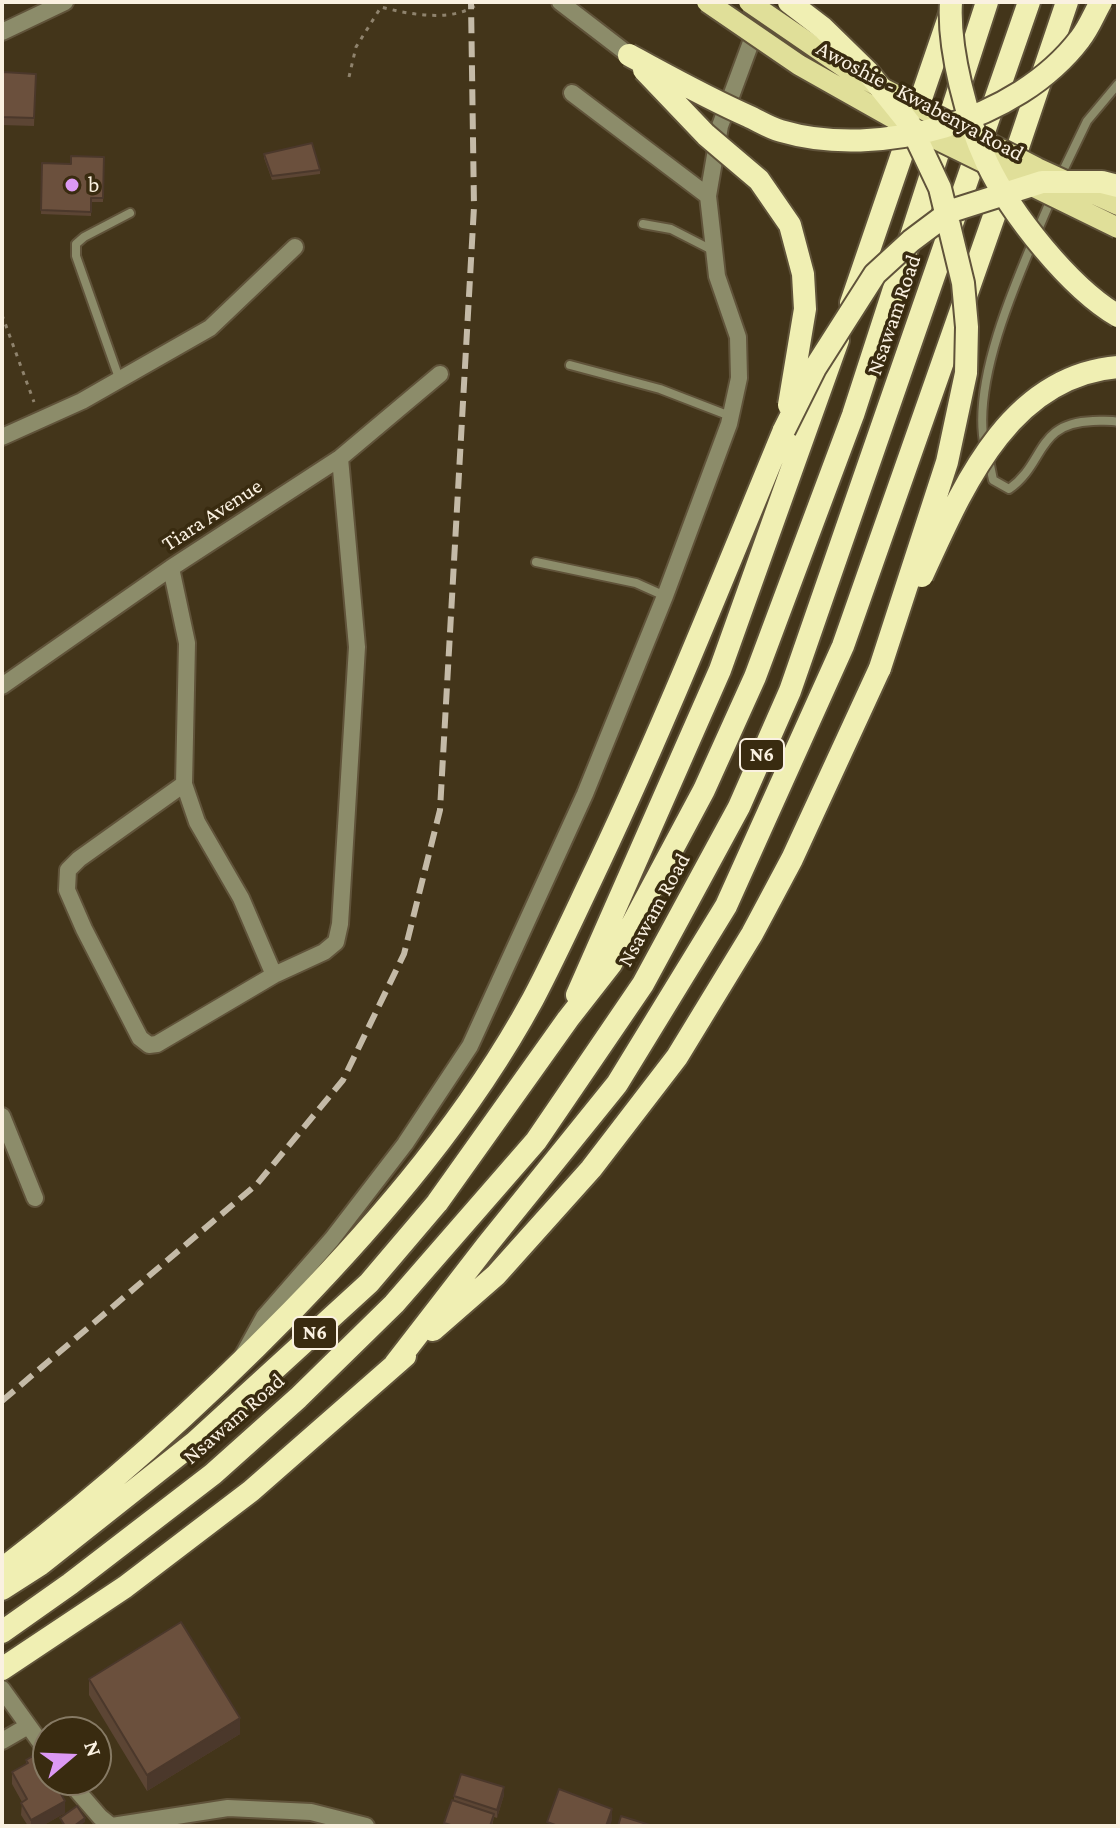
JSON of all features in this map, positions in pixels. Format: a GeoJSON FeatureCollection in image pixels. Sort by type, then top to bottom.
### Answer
{"type":"FeatureCollection","features":[{"type":"Feature","properties":{"kind":"highway"},"geometry":{"type":"LineString","coordinates":[[789,2],[823,28],[867,71],[909,123],[940,188],[963,283],[967,327],[966,373],[947,462],[880,668]]}},
{"type":"Feature","properties":{"kind":"highway"},"geometry":{"type":"LineString","coordinates":[[953,2],[957,64],[970,116],[987,164],[1031,232],[1064,271],[1118,316]]}},
{"type":"Feature","properties":{"kind":"highway"},"geometry":{"type":"LineString","coordinates":[[568,1019],[720,670],[821,391],[953,2]]}},
{"type":"Feature","properties":{"kind":"highway","name":"Nsawam Road"},"geometry":{"type":"LineString","coordinates":[[2,1589],[41,1564],[195,1442],[369,1283],[437,1203],[611,964],[704,790],[755,677],[853,415],[987,2]]}},
{"type":"Feature","properties":{"kind":"highway","name":"Nsawam Road"},"geometry":{"type":"LineString","coordinates":[[2,1632],[213,1474],[298,1398],[394,1304],[536,1141],[643,984],[739,807],[790,691],[1029,2]]}},
{"type":"Feature","properties":{"kind":"highway"},"geometry":{"type":"LineString","coordinates":[[395,1364],[617,1084],[726,906],[843,646],[1067,2]]}},
{"type":"Feature","properties":{"kind":"highway"},"geometry":{"type":"LineString","coordinates":[[629,55],[721,104],[782,131],[833,139],[886,141],[941,128],[981,114],[1014,96],[1052,69],[1081,39],[1101,2]]}},
{"type":"Feature","properties":{"kind":"highway"},"geometry":{"type":"LineString","coordinates":[[629,55],[706,135],[759,180],[790,225],[803,274],[805,309],[784,430]]}},
{"type":"Feature","properties":{"kind":"highway"},"geometry":{"type":"LineString","coordinates":[[2,1569],[164,1436],[238,1367],[363,1238],[428,1157],[480,1084],[532,1000],[613,834],[661,729],[784,430],[815,368],[875,274],[911,241],[951,211],[1042,182],[1102,182],[1118,186]]}},
{"type":"Feature","properties":{"kind":"highway"},"geometry":{"type":"LineString","coordinates":[[2,1669],[125,1587],[251,1491],[496,1275],[591,1169],[677,1057],[752,934],[792,859],[956,503],[985,451],[1027,404],[1063,382],[1118,367]]}},
{"type":"Feature","properties":{"kind":"main road","name":"Awoshie - Kwabenya Road"},"geometry":{"type":"LineString","coordinates":[[707,2],[799,65],[893,118],[1118,228]]}},
{"type":"Feature","properties":{"kind":"main road","name":"Awoshie - Kwabenya Road"},"geometry":{"type":"LineString","coordinates":[[749,2],[851,72],[1037,168],[1118,205]]}},
{"type":"Feature","properties":{"kind":"street"},"geometry":{"type":"LineString","coordinates":[[2,32],[65,2]]}},
{"type":"Feature","properties":{"kind":"street"},"geometry":{"type":"LineString","coordinates":[[560,2],[629,55]]}},
{"type":"Feature","properties":{"kind":"street"},"geometry":{"type":"LineString","coordinates":[[238,1367],[264,1317],[332,1239],[405,1144],[470,1046],[585,794],[665,596],[730,416],[739,378],[738,337],[717,276],[708,196],[720,126],[766,2]]}},
{"type":"Feature","properties":{"kind":"street"},"geometry":{"type":"LineString","coordinates":[[572,93],[708,196]]}},
{"type":"Feature","properties":{"kind":"street"},"geometry":{"type":"LineString","coordinates":[[2,437],[82,401],[210,328],[295,247]]}},
{"type":"Feature","properties":{"kind":"street","name":"Tiara Avenue"},"geometry":{"type":"LineString","coordinates":[[2,686],[171,568],[340,458],[440,374]]}},
{"type":"Feature","properties":{"kind":"street"},"geometry":{"type":"LineString","coordinates":[[184,784],[68,870],[67,890],[84,929],[140,1038],[149,1045],[157,1044],[274,975],[324,952],[336,942],[340,924],[357,647],[340,458]]}},
{"type":"Feature","properties":{"kind":"street"},"geometry":{"type":"LineString","coordinates":[[171,568],[187,643],[184,784],[197,822],[241,898],[274,975]]}},
{"type":"Feature","properties":{"kind":"street"},"geometry":{"type":"LineString","coordinates":[[2,1116],[35,1198]]}},
{"type":"Feature","properties":{"kind":"street"},"geometry":{"type":"LineString","coordinates":[[2,1689],[32,1731]]}},
{"type":"Feature","properties":{"kind":"street"},"geometry":{"type":"LineString","coordinates":[[2,1741],[28,1726]]}},
{"type":"Feature","properties":{"kind":"street"},"geometry":{"type":"LineString","coordinates":[[82,1796],[111,1826],[228,1808],[311,1812],[366,1826]]}},
{"type":"Feature","properties":{"kind":"lane"},"geometry":{"type":"LineString","coordinates":[[1118,84],[1087,121],[1006,307],[983,398],[982,431],[993,480],[1009,489],[1022,480],[1044,443],[1070,422],[1118,422]]}},
{"type":"Feature","properties":{"kind":"lane"},"geometry":{"type":"LineString","coordinates":[[119,378],[76,256],[76,244],[130,213]]}},
{"type":"Feature","properties":{"kind":"lane"},"geometry":{"type":"LineString","coordinates":[[643,224],[671,229],[714,252]]}},
{"type":"Feature","properties":{"kind":"lane"},"geometry":{"type":"LineString","coordinates":[[570,365],[660,389],[730,416]]}},
{"type":"Feature","properties":{"kind":"lane"},"geometry":{"type":"LineString","coordinates":[[536,562],[636,583],[665,596]]}},
{"type":"Feature","properties":{"kind":"path"},"geometry":{"type":"LineString","coordinates":[[349,77],[360,39],[382,4],[401,12],[460,14],[480,2]]}},
{"type":"Feature","properties":{"kind":"path"},"geometry":{"type":"LineString","coordinates":[[2,315],[40,419]]}},
{"type":"Feature","properties":{"kind":"building"},"geometry":{"type":"Polygon","coordinates":[[[3,72],[36,74],[34,118],[2,117],[3,72]]]}},
{"type":"Feature","properties":{"kind":"building"},"geometry":{"type":"Polygon","coordinates":[[[312,143],[320,170],[272,176],[264,154],[312,143]]]}},
{"type":"Feature","properties":{"kind":"building","name":"b"},"geometry":{"type":"Polygon","coordinates":[[[71,156],[104,157],[103,198],[91,198],[91,212],[41,210],[42,163],[71,164],[71,156]]]}},
{"type":"Feature","properties":{"kind":"building"},"geometry":{"type":"Polygon","coordinates":[[[181,1622],[240,1718],[147,1775],[89,1679],[181,1622]]]}},
{"type":"Feature","properties":{"kind":"building"},"geometry":{"type":"Polygon","coordinates":[[[32,1756],[32,1796],[62,1796],[65,1801],[31,1820],[21,1803],[27,1799],[12,1772],[28,1763],[26,1760],[32,1756]]]}},
{"type":"Feature","properties":{"kind":"building"},"geometry":{"type":"Polygon","coordinates":[[[461,1774],[504,1787],[497,1810],[454,1796],[461,1774]]]}},
{"type":"Feature","properties":{"kind":"building"},"geometry":{"type":"Polygon","coordinates":[[[559,1789],[612,1809],[606,1826],[558,1826],[547,1822],[559,1789]]]}},
{"type":"Feature","properties":{"kind":"building"},"geometry":{"type":"Polygon","coordinates":[[[452,1800],[494,1814],[490,1826],[444,1823],[452,1800]]]}},
{"type":"Feature","properties":{"kind":"building"},"geometry":{"type":"Polygon","coordinates":[[[77,1806],[85,1818],[74,1826],[65,1826],[60,1818],[77,1806]]]}},
{"type":"Feature","properties":{"kind":"building"},"geometry":{"type":"Polygon","coordinates":[[[621,1816],[653,1826],[618,1826],[621,1816]]]}},
{"type":"Feature","properties":{"kind":"railway"},"geometry":{"type":"LineString","coordinates":[[2,1401],[257,1184],[343,1080],[404,954],[440,810],[474,207],[471,2]]}},
{"type":"Feature","properties":{"kind":"place","name":"b"},"geometry":{"type":"Point","coordinates":[72,185]}}]}
